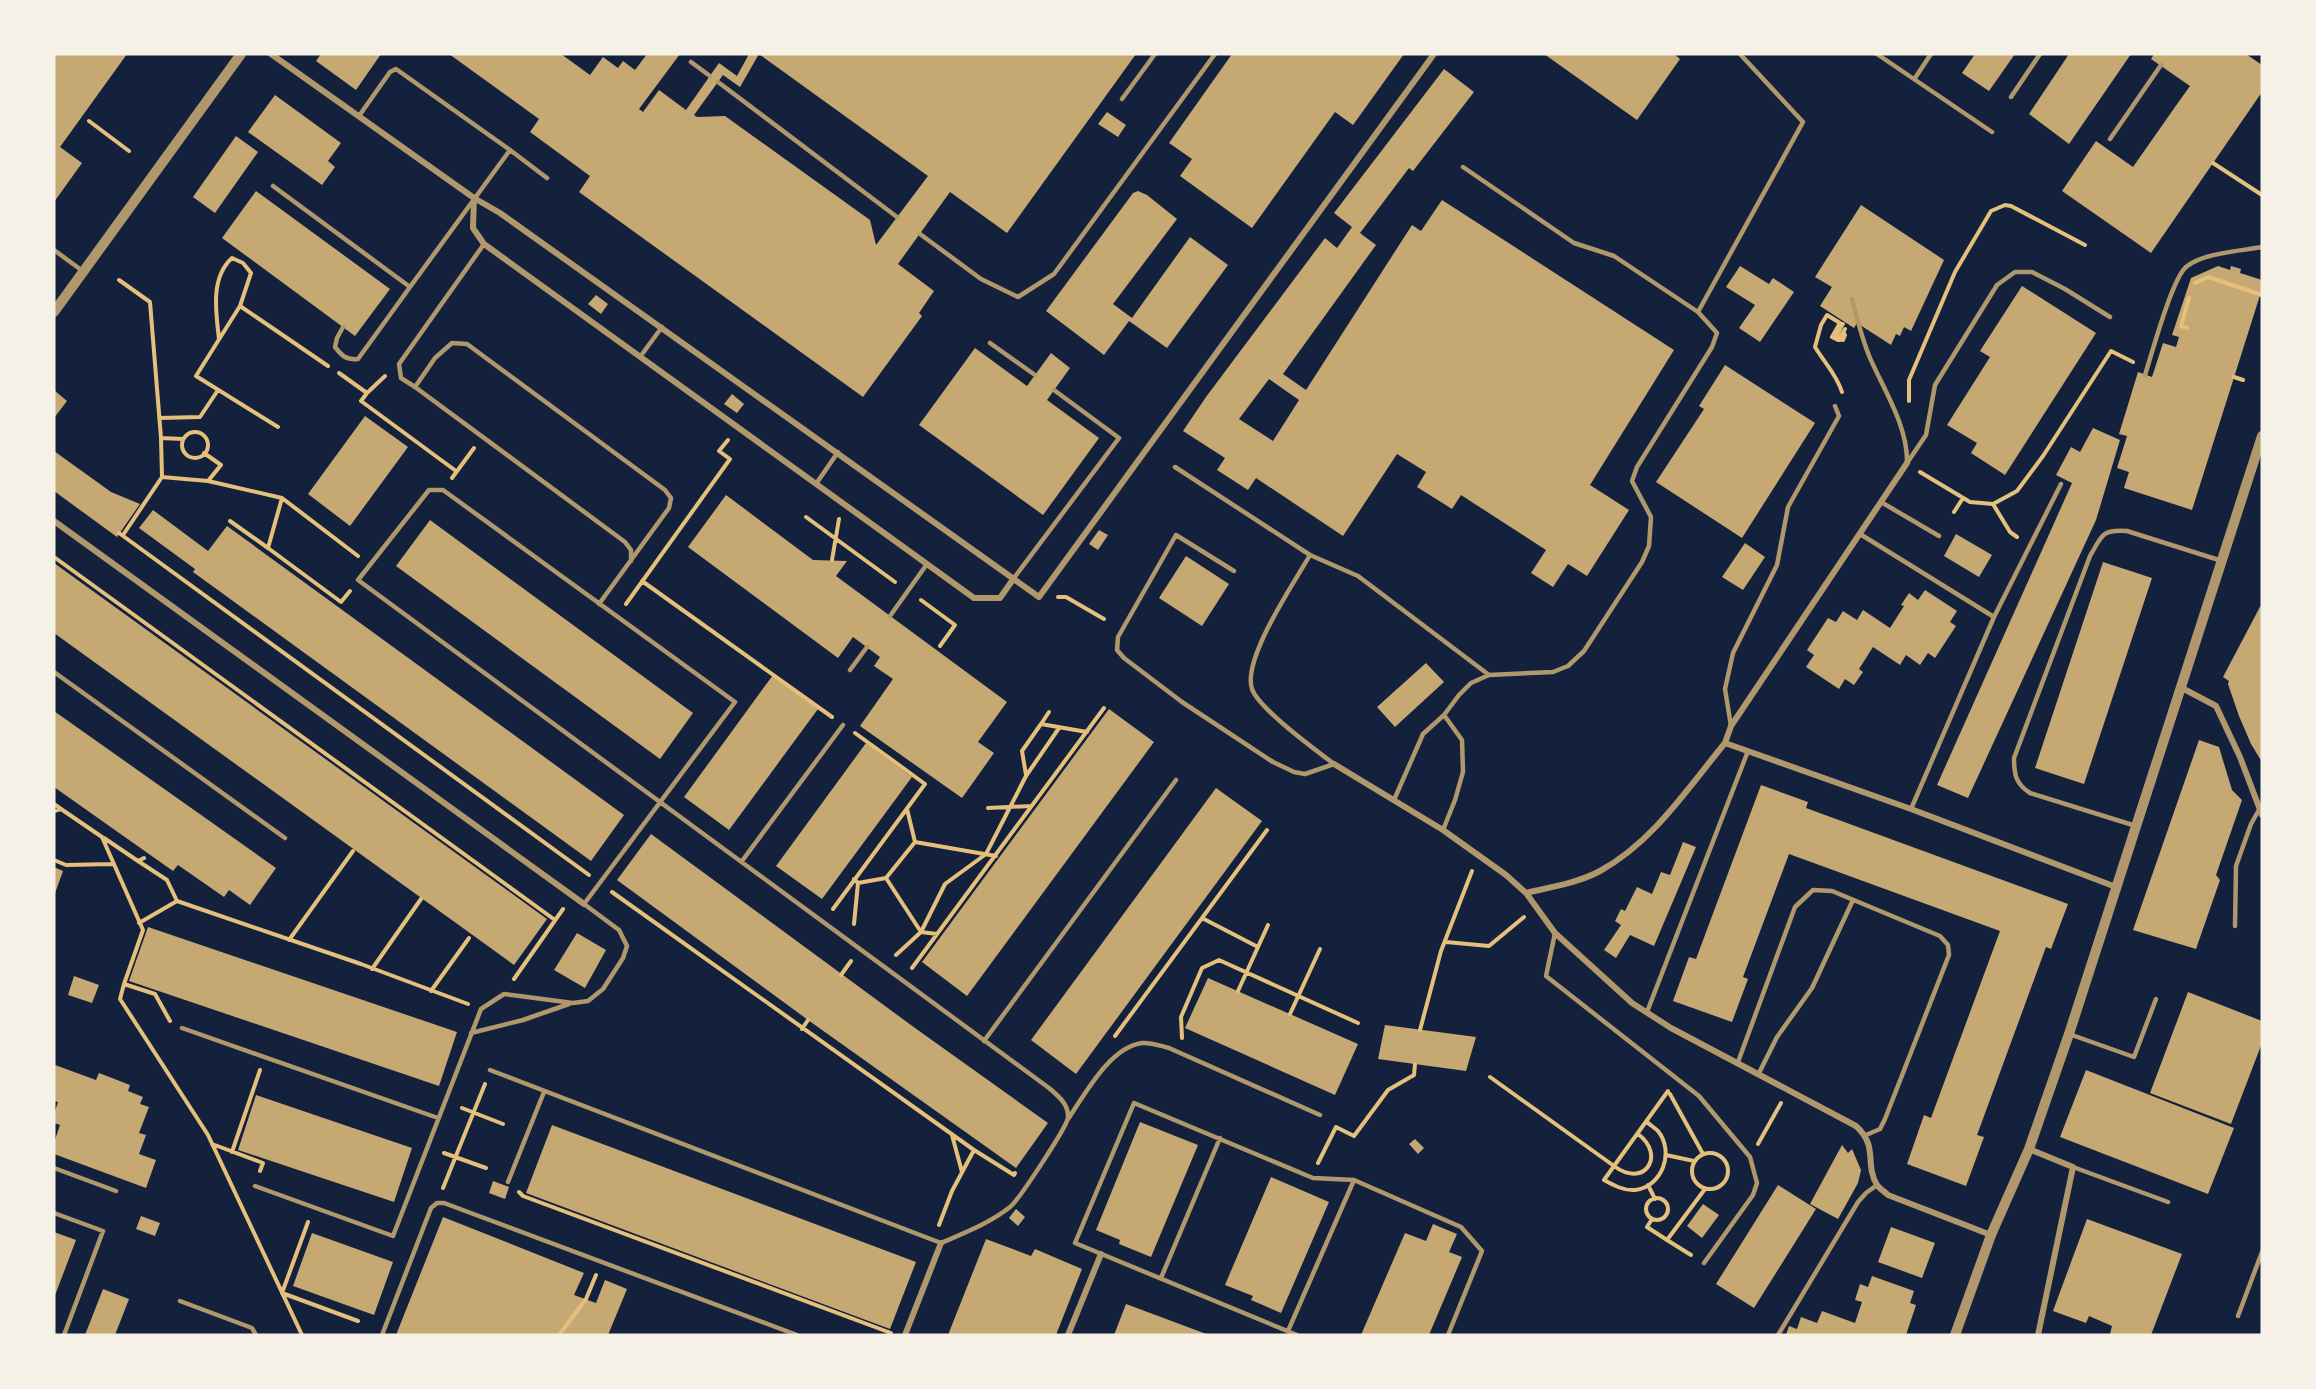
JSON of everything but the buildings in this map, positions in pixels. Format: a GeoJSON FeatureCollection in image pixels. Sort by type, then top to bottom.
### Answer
{"type":"FeatureCollection","features":[{"type":"Feature","properties":{"kind":"street"},"geometry":{"type":"LineString","coordinates":[[54,312],[241,54]]}},
{"type":"Feature","properties":{"kind":"street"},"geometry":{"type":"LineString","coordinates":[[271,54],[474,198],[500,213],[662,327],[1039,597],[1434,54]]}},
{"type":"Feature","properties":{"kind":"street"},"geometry":{"type":"LineString","coordinates":[[474,198],[473,228],[484,244],[974,598],[1000,598],[1014,579]]}},
{"type":"Feature","properties":{"kind":"street"},"geometry":{"type":"LineString","coordinates":[[1954,1335],[1992,1235],[2029,1149],[2069,1034],[2262,436]]}},
{"type":"Feature","properties":{"kind":"street"},"geometry":{"type":"LineString","coordinates":[[1526,893],[1599,872],[1628,853],[1655,828],[1725,743],[1731,726],[1907,463]]}},
{"type":"Feature","properties":{"kind":"street"},"geometry":{"type":"LineString","coordinates":[[54,521],[584,904]]}},
{"type":"Feature","properties":{"kind":"street"},"geometry":{"type":"LineString","coordinates":[[2182,688],[2216,706],[2240,757],[2261,812]]}},
{"type":"Feature","properties":{"kind":"street"},"geometry":{"type":"LineString","coordinates":[[1725,743],[1911,809],[2116,887]]}},
{"type":"Feature","properties":{"kind":"street"},"geometry":{"type":"LineString","coordinates":[[1334,764],[1443,830],[1478,854],[1526,893],[1555,933],[1632,1003],[1671,1028],[1856,1126],[1866,1135],[1871,1149],[1872,1167],[1877,1185],[1888,1195],[1992,1235]]}},
{"type":"Feature","properties":{"kind":"street"},"geometry":{"type":"LineString","coordinates":[[2029,1149],[2073,1167],[2038,1335]]}},
{"type":"Feature","properties":{"kind":"street"},"geometry":{"type":"LineString","coordinates":[[905,1335],[941,1243]]}},
{"type":"Feature","properties":{"kind":"street"},"geometry":{"type":"LineString","coordinates":[[1068,1335],[1101,1254]]}},
{"type":"Feature","properties":{"kind":"lane"},"geometry":{"type":"LineString","coordinates":[[1122,99],[1155,54]]}},
{"type":"Feature","properties":{"kind":"lane"},"geometry":{"type":"LineString","coordinates":[[920,234],[981,279],[1018,297],[1054,274],[1215,54]]}},
{"type":"Feature","properties":{"kind":"lane"},"geometry":{"type":"LineString","coordinates":[[1698,312],[1803,122],[1740,54]]}},
{"type":"Feature","properties":{"kind":"lane"},"geometry":{"type":"LineString","coordinates":[[1877,54],[1992,132]]}},
{"type":"Feature","properties":{"kind":"lane"},"geometry":{"type":"LineString","coordinates":[[1915,78],[1931,54]]}},
{"type":"Feature","properties":{"kind":"lane"},"geometry":{"type":"LineString","coordinates":[[2011,97],[2040,54]]}},
{"type":"Feature","properties":{"kind":"lane"},"geometry":{"type":"LineString","coordinates":[[691,62],[710,76]]}},
{"type":"Feature","properties":{"kind":"lane"},"geometry":{"type":"LineString","coordinates":[[2110,139],[2161,65]]}},
{"type":"Feature","properties":{"kind":"lane"},"geometry":{"type":"LineString","coordinates":[[359,116],[390,72],[396,69],[547,178]]}},
{"type":"Feature","properties":{"kind":"lane"},"geometry":{"type":"LineString","coordinates":[[718,82],[897,217]]}},
{"type":"Feature","properties":{"kind":"lane"},"geometry":{"type":"LineString","coordinates":[[343,327],[335,347],[349,360],[358,359],[510,150]]}},
{"type":"Feature","properties":{"kind":"lane"},"geometry":{"type":"LineString","coordinates":[[1394,800],[1423,734],[1444,715],[1458,695],[1471,683],[1489,675],[1553,672],[1568,666],[1584,651],[1642,562],[1649,546],[1651,518],[1632,481],[1637,467],[1712,347],[1717,333],[1698,312],[1614,256],[1575,243],[1464,167]]}},
{"type":"Feature","properties":{"kind":"lane"},"geometry":{"type":"LineString","coordinates":[[273,186],[410,287]]}},
{"type":"Feature","properties":{"kind":"lane"},"geometry":{"type":"LineString","coordinates":[[484,244],[399,364],[401,378],[625,542],[631,550],[631,561]]}},
{"type":"Feature","properties":{"kind":"lane"},"geometry":{"type":"LineString","coordinates":[[2145,375],[2169,301],[2185,268],[2199,260],[2216,255],[2262,247]]}},
{"type":"Feature","properties":{"kind":"lane"},"geometry":{"type":"LineString","coordinates":[[54,250],[84,272]]}},
{"type":"Feature","properties":{"kind":"lane"},"geometry":{"type":"LineString","coordinates":[[1907,463],[1926,435],[1935,385],[1996,285],[2015,272],[2032,272],[2066,289],[2110,317]]}},
{"type":"Feature","properties":{"kind":"lane"},"geometry":{"type":"LineString","coordinates":[[1852,299],[1869,356],[1901,429],[1907,449],[1907,463]]}},
{"type":"Feature","properties":{"kind":"lane"},"geometry":{"type":"LineString","coordinates":[[640,357],[662,327]]}},
{"type":"Feature","properties":{"kind":"lane"},"geometry":{"type":"LineString","coordinates":[[414,387],[435,358],[453,343],[467,344],[665,490],[671,498],[669,508],[599,604]]}},
{"type":"Feature","properties":{"kind":"lane"},"geometry":{"type":"LineString","coordinates":[[990,343],[1035,375]]}},
{"type":"Feature","properties":{"kind":"lane"},"geometry":{"type":"LineString","coordinates":[[1014,579],[1119,438],[1054,390]]}},
{"type":"Feature","properties":{"kind":"lane"},"geometry":{"type":"LineString","coordinates":[[1731,726],[1725,689],[1732,652],[1777,566],[1788,507],[1839,416],[1835,406]]}},
{"type":"Feature","properties":{"kind":"lane"},"geometry":{"type":"LineString","coordinates":[[816,484],[838,452]]}},
{"type":"Feature","properties":{"kind":"lane"},"geometry":{"type":"LineString","coordinates":[[1175,467],[1310,555],[1358,576],[1489,675]]}},
{"type":"Feature","properties":{"kind":"lane"},"geometry":{"type":"LineString","coordinates":[[1911,809],[1994,617],[2061,484]]}},
{"type":"Feature","properties":{"kind":"lane"},"geometry":{"type":"LineString","coordinates":[[471,1033],[523,1020],[573,1003],[588,1001],[603,989],[627,946],[619,930],[584,904],[660,802],[735,702],[443,490],[429,490],[358,580],[660,802],[904,980],[1061,1098],[1066,1105],[1068,1119]]}},
{"type":"Feature","properties":{"kind":"lane"},"geometry":{"type":"LineString","coordinates":[[1881,502],[1939,536]]}},
{"type":"Feature","properties":{"kind":"lane"},"geometry":{"type":"LineString","coordinates":[[2136,826],[2030,793],[2020,786],[2014,775],[2014,758],[2090,556],[2102,536],[2111,530],[2127,531],[2222,561]]}},
{"type":"Feature","properties":{"kind":"lane"},"geometry":{"type":"LineString","coordinates":[[1860,534],[1994,617]]}},
{"type":"Feature","properties":{"kind":"lane"},"geometry":{"type":"LineString","coordinates":[[1234,571],[1176,535],[1118,637],[1117,650],[1182,702],[1273,762],[1294,772],[1305,774],[1334,764]]}},
{"type":"Feature","properties":{"kind":"lane"},"geometry":{"type":"LineString","coordinates":[[1310,555],[1265,632],[1252,665],[1252,688],[1260,702],[1334,764]]}},
{"type":"Feature","properties":{"kind":"lane"},"geometry":{"type":"LineString","coordinates":[[890,616],[927,564]]}},
{"type":"Feature","properties":{"kind":"lane"},"geometry":{"type":"LineString","coordinates":[[850,670],[867,647]]}},
{"type":"Feature","properties":{"kind":"lane"},"geometry":{"type":"LineString","coordinates":[[54,672],[285,838]]}},
{"type":"Feature","properties":{"kind":"lane"},"geometry":{"type":"LineString","coordinates":[[1443,830],[1463,772],[1462,740],[1444,715]]}},
{"type":"Feature","properties":{"kind":"lane"},"geometry":{"type":"LineString","coordinates":[[742,861],[843,725]]}},
{"type":"Feature","properties":{"kind":"lane"},"geometry":{"type":"LineString","coordinates":[[1647,1012],[1748,751]]}},
{"type":"Feature","properties":{"kind":"lane"},"geometry":{"type":"LineString","coordinates":[[984,1041],[1176,780]]}},
{"type":"Feature","properties":{"kind":"lane"},"geometry":{"type":"LineString","coordinates":[[2235,926],[2236,866],[2251,824],[2261,812]]}},
{"type":"Feature","properties":{"kind":"lane"},"geometry":{"type":"LineString","coordinates":[[1738,1062],[1795,907],[1813,890],[1832,891],[1940,936],[1948,945],[1949,955],[1885,1119],[1880,1129],[1866,1135]]}},
{"type":"Feature","properties":{"kind":"lane"},"geometry":{"type":"LineString","coordinates":[[1759,1073],[1777,1037],[1812,988],[1853,900]]}},
{"type":"Feature","properties":{"kind":"lane"},"geometry":{"type":"LineString","coordinates":[[1555,933],[1545,976],[1699,1096],[1750,1157],[1756,1183],[1753,1195],[1704,1263]]}},
{"type":"Feature","properties":{"kind":"lane"},"geometry":{"type":"LineString","coordinates":[[255,1186],[393,1236],[481,1009],[504,994],[573,1003]]}},
{"type":"Feature","properties":{"kind":"lane"},"geometry":{"type":"LineString","coordinates":[[2069,1034],[2134,1057],[2156,999]]}},
{"type":"Feature","properties":{"kind":"lane"},"geometry":{"type":"LineString","coordinates":[[182,1028],[438,1118]]}},
{"type":"Feature","properties":{"kind":"lane"},"geometry":{"type":"LineString","coordinates":[[490,1070],[941,1243],[981,1226],[1012,1206],[1068,1119],[1105,1067],[1125,1047],[1143,1043],[1155,1044],[1183,1054],[1320,1115]]}},
{"type":"Feature","properties":{"kind":"lane"},"geometry":{"type":"LineString","coordinates":[[508,1182],[544,1092]]}},
{"type":"Feature","properties":{"kind":"lane"},"geometry":{"type":"LineString","coordinates":[[1297,1335],[1076,1243],[1134,1103],[1313,1178],[1354,1180],[1461,1227],[1482,1251],[1448,1335]]}},
{"type":"Feature","properties":{"kind":"lane"},"geometry":{"type":"LineString","coordinates":[[1161,1278],[1220,1138]]}},
{"type":"Feature","properties":{"kind":"lane"},"geometry":{"type":"LineString","coordinates":[[2073,1167],[2168,1202]]}},
{"type":"Feature","properties":{"kind":"lane"},"geometry":{"type":"LineString","coordinates":[[54,1168],[116,1191]]}},
{"type":"Feature","properties":{"kind":"lane"},"geometry":{"type":"LineString","coordinates":[[1288,1331],[1354,1180]]}},
{"type":"Feature","properties":{"kind":"lane"},"geometry":{"type":"LineString","coordinates":[[1778,1335],[1858,1202],[1866,1192],[1877,1185]]}},
{"type":"Feature","properties":{"kind":"lane"},"geometry":{"type":"LineString","coordinates":[[382,1335],[431,1208],[437,1203],[444,1203],[797,1335]]}},
{"type":"Feature","properties":{"kind":"lane"},"geometry":{"type":"LineString","coordinates":[[54,1213],[103,1231],[64,1335]]}},
{"type":"Feature","properties":{"kind":"lane"},"geometry":{"type":"LineString","coordinates":[[2238,1316],[2262,1252]]}},
{"type":"Feature","properties":{"kind":"lane"},"geometry":{"type":"LineString","coordinates":[[180,1301],[252,1328],[256,1335]]}},
{"type":"Feature","properties":{"kind":"path"},"geometry":{"type":"LineString","coordinates":[[89,121],[129,151]]}},
{"type":"Feature","properties":{"kind":"path"},"geometry":{"type":"LineString","coordinates":[[2213,163],[2262,195]]}},
{"type":"Feature","properties":{"kind":"path"},"geometry":{"type":"LineString","coordinates":[[1909,411],[1909,380],[1955,272],[1991,211],[2005,205],[2011,206],[2085,245]]}},
{"type":"Feature","properties":{"kind":"path"},"geometry":{"type":"LineString","coordinates":[[219,339],[216,311],[217,281],[223,266],[232,258],[243,263],[251,273],[240,306],[196,376],[278,427]]}},
{"type":"Feature","properties":{"kind":"path"},"geometry":{"type":"LineString","coordinates":[[2194,284],[2208,277],[2262,295]]}},
{"type":"Feature","properties":{"kind":"path"},"geometry":{"type":"LineString","coordinates":[[119,280],[150,303],[162,477],[123,535]]}},
{"type":"Feature","properties":{"kind":"path"},"geometry":{"type":"LineString","coordinates":[[2187,328],[2181,326],[2191,294]]}},
{"type":"Feature","properties":{"kind":"path"},"geometry":{"type":"LineString","coordinates":[[240,306],[367,393]]}},
{"type":"Feature","properties":{"kind":"path"},"geometry":{"type":"LineString","coordinates":[[1835,406],[1842,392],[1839,380],[1825,365],[1815,347],[1821,325],[1827,315],[1848,326],[1840,340],[1834,336],[1841,324],[1846,326],[1842,333],[1838,340],[1832,337],[1842,323]]}},
{"type":"Feature","properties":{"kind":"path"},"geometry":{"type":"LineString","coordinates":[[1907,463],[1970,502],[1993,504],[2017,491],[2043,456],[2111,351],[2121,356]]}},
{"type":"Feature","properties":{"kind":"path"},"geometry":{"type":"LineString","coordinates":[[399,364],[361,401],[456,471]]}},
{"type":"Feature","properties":{"kind":"path"},"geometry":{"type":"LineString","coordinates":[[2234,377],[2244,380]]}},
{"type":"Feature","properties":{"kind":"path"},"geometry":{"type":"LineString","coordinates":[[159,418],[200,417],[218,390]]}},
{"type":"Feature","properties":{"kind":"path"},"geometry":{"type":"LineString","coordinates":[[617,617],[730,459],[719,451],[737,428]]}},
{"type":"Feature","properties":{"kind":"path"},"geometry":{"type":"LineString","coordinates":[[190,433],[202,435],[207,445],[204,453],[198,458],[189,457],[182,448],[183,439],[190,433]]}},
{"type":"Feature","properties":{"kind":"path"},"geometry":{"type":"LineString","coordinates":[[161,438],[183,439]]}},
{"type":"Feature","properties":{"kind":"path"},"geometry":{"type":"LineString","coordinates":[[204,453],[221,465],[208,481]]}},
{"type":"Feature","properties":{"kind":"path"},"geometry":{"type":"LineString","coordinates":[[162,477],[208,481],[282,498],[369,565]]}},
{"type":"Feature","properties":{"kind":"path"},"geometry":{"type":"LineString","coordinates":[[268,548],[282,498]]}},
{"type":"Feature","properties":{"kind":"path"},"geometry":{"type":"LineString","coordinates":[[1954,512],[1963,498]]}},
{"type":"Feature","properties":{"kind":"path"},"geometry":{"type":"LineString","coordinates":[[1993,504],[2010,532],[2030,546]]}},
{"type":"Feature","properties":{"kind":"path"},"geometry":{"type":"LineString","coordinates":[[832,560],[841,513],[846,505]]}},
{"type":"Feature","properties":{"kind":"path"},"geometry":{"type":"LineString","coordinates":[[806,517],[955,625],[940,646]]}},
{"type":"Feature","properties":{"kind":"path"},"geometry":{"type":"LineString","coordinates":[[230,521],[341,602],[358,580]]}},
{"type":"Feature","properties":{"kind":"path"},"geometry":{"type":"LineString","coordinates":[[54,557],[555,920]]}},
{"type":"Feature","properties":{"kind":"path"},"geometry":{"type":"LineString","coordinates":[[642,581],[925,784],[824,922]]}},
{"type":"Feature","properties":{"kind":"path"},"geometry":{"type":"LineString","coordinates":[[1039,597],[1066,597],[1104,619]]}},
{"type":"Feature","properties":{"kind":"path"},"geometry":{"type":"LineString","coordinates":[[904,980],[1104,708]]}},
{"type":"Feature","properties":{"kind":"path"},"geometry":{"type":"LineString","coordinates":[[1026,776],[1022,751],[1049,712]]}},
{"type":"Feature","properties":{"kind":"path"},"geometry":{"type":"LineString","coordinates":[[1041,724],[1087,732]]}},
{"type":"Feature","properties":{"kind":"path"},"geometry":{"type":"LineString","coordinates":[[896,955],[921,932],[945,884],[986,854],[1026,776],[1059,728]]}},
{"type":"Feature","properties":{"kind":"path"},"geometry":{"type":"LineString","coordinates":[[54,804],[167,880],[177,901],[481,1009]]}},
{"type":"Feature","properties":{"kind":"path"},"geometry":{"type":"LineString","coordinates":[[988,808],[1032,806]]}},
{"type":"Feature","properties":{"kind":"path"},"geometry":{"type":"LineString","coordinates":[[907,808],[915,842]]}},
{"type":"Feature","properties":{"kind":"path"},"geometry":{"type":"LineString","coordinates":[[54,811],[61,809]]}},
{"type":"Feature","properties":{"kind":"path"},"geometry":{"type":"LineString","coordinates":[[1112,1041],[1267,830]]}},
{"type":"Feature","properties":{"kind":"path"},"geometry":{"type":"LineString","coordinates":[[102,837],[142,930],[120,999],[212,1144],[302,1335]]}},
{"type":"Feature","properties":{"kind":"path"},"geometry":{"type":"LineString","coordinates":[[915,842],[996,856]]}},
{"type":"Feature","properties":{"kind":"path"},"geometry":{"type":"LineString","coordinates":[[856,881],[886,878],[915,842]]}},
{"type":"Feature","properties":{"kind":"path"},"geometry":{"type":"LineString","coordinates":[[289,940],[353,851]]}},
{"type":"Feature","properties":{"kind":"path"},"geometry":{"type":"LineString","coordinates":[[1420,1030],[1446,942],[1478,854]]}},
{"type":"Feature","properties":{"kind":"path"},"geometry":{"type":"LineString","coordinates":[[138,861],[144,858]]}},
{"type":"Feature","properties":{"kind":"path"},"geometry":{"type":"LineString","coordinates":[[54,860],[66,864],[113,864]]}},
{"type":"Feature","properties":{"kind":"path"},"geometry":{"type":"LineString","coordinates":[[504,994],[588,875]]}},
{"type":"Feature","properties":{"kind":"path"},"geometry":{"type":"LineString","coordinates":[[886,878],[921,932],[937,934]]}},
{"type":"Feature","properties":{"kind":"path"},"geometry":{"type":"LineString","coordinates":[[854,924],[856,881]]}},
{"type":"Feature","properties":{"kind":"path"},"geometry":{"type":"LineString","coordinates":[[372,969],[421,899]]}},
{"type":"Feature","properties":{"kind":"path"},"geometry":{"type":"LineString","coordinates":[[139,922],[177,901]]}},
{"type":"Feature","properties":{"kind":"path"},"geometry":{"type":"LineString","coordinates":[[1446,942],[1489,946],[1536,908]]}},
{"type":"Feature","properties":{"kind":"path"},"geometry":{"type":"LineString","coordinates":[[1202,918],[1258,947]]}},
{"type":"Feature","properties":{"kind":"path"},"geometry":{"type":"LineString","coordinates":[[1238,991],[1268,925]]}},
{"type":"Feature","properties":{"kind":"path"},"geometry":{"type":"LineString","coordinates":[[431,991],[469,938]]}},
{"type":"Feature","properties":{"kind":"path"},"geometry":{"type":"LineString","coordinates":[[1290,1014],[1320,949]]}},
{"type":"Feature","properties":{"kind":"path"},"geometry":{"type":"LineString","coordinates":[[1183,1054],[1181,1017],[1202,968],[1219,960],[1358,1023]]}},
{"type":"Feature","properties":{"kind":"path"},"geometry":{"type":"LineString","coordinates":[[124,984],[155,994],[171,1022],[182,1028]]}},
{"type":"Feature","properties":{"kind":"path"},"geometry":{"type":"LineString","coordinates":[[802,1029],[808,1020]]}},
{"type":"Feature","properties":{"kind":"path"},"geometry":{"type":"LineString","coordinates":[[232,1152],[265,1057]]}},
{"type":"Feature","properties":{"kind":"path"},"geometry":{"type":"LineString","coordinates":[[1321,1157],[1336,1127],[1354,1136],[1388,1090],[1414,1075],[1415,1064]]}},
{"type":"Feature","properties":{"kind":"path"},"geometry":{"type":"LineString","coordinates":[[1490,1077],[1614,1166],[1630,1175],[1640,1174],[1651,1160],[1648,1141],[1638,1134]]}},
{"type":"Feature","properties":{"kind":"path"},"geometry":{"type":"LineString","coordinates":[[1647,1122],[1658,1131],[1664,1143],[1666,1155],[1664,1168],[1658,1178],[1636,1190],[1614,1186],[1604,1180],[1676,1080]]}},
{"type":"Feature","properties":{"kind":"path"},"geometry":{"type":"LineString","coordinates":[[437,1203],[485,1082]]}},
{"type":"Feature","properties":{"kind":"path"},"geometry":{"type":"LineString","coordinates":[[1668,1091],[1703,1154]]}},
{"type":"Feature","properties":{"kind":"path"},"geometry":{"type":"LineString","coordinates":[[462,1108],[503,1124]]}},
{"type":"Feature","properties":{"kind":"path"},"geometry":{"type":"LineString","coordinates":[[1750,1157],[1774,1115]]}},
{"type":"Feature","properties":{"kind":"path"},"geometry":{"type":"LineString","coordinates":[[952,1135],[962,1172]]}},
{"type":"Feature","properties":{"kind":"path"},"geometry":{"type":"LineString","coordinates":[[212,1144],[263,1163],[255,1186]]}},
{"type":"Feature","properties":{"kind":"path"},"geometry":{"type":"LineString","coordinates":[[939,1222],[974,1150]]}},
{"type":"Feature","properties":{"kind":"path"},"geometry":{"type":"LineString","coordinates":[[444,1153],[486,1168]]}},
{"type":"Feature","properties":{"kind":"path"},"geometry":{"type":"LineString","coordinates":[[1716,1153],[1728,1167],[1728,1173],[1717,1188],[1705,1189],[1693,1178],[1694,1161],[1703,1154],[1716,1153]]}},
{"type":"Feature","properties":{"kind":"path"},"geometry":{"type":"LineString","coordinates":[[1666,1155],[1694,1161]]}},
{"type":"Feature","properties":{"kind":"path"},"geometry":{"type":"LineString","coordinates":[[508,1182],[523,1196],[897,1335]]}},
{"type":"Feature","properties":{"kind":"path"},"geometry":{"type":"LineString","coordinates":[[1648,1185],[1655,1199]]}},
{"type":"Feature","properties":{"kind":"path"},"geometry":{"type":"LineString","coordinates":[[1667,1240],[1705,1189]]}},
{"type":"Feature","properties":{"kind":"path"},"geometry":{"type":"LineString","coordinates":[[1655,1199],[1664,1201],[1668,1210],[1663,1219],[1652,1219],[1647,1209],[1649,1203],[1655,1199]]}},
{"type":"Feature","properties":{"kind":"path"},"geometry":{"type":"LineString","coordinates":[[282,1293],[313,1207]]}},
{"type":"Feature","properties":{"kind":"path"},"geometry":{"type":"LineString","coordinates":[[1652,1219],[1647,1227],[1704,1263]]}},
{"type":"Feature","properties":{"kind":"path"},"geometry":{"type":"LineString","coordinates":[[559,1335],[586,1299],[595,1277]]}},
{"type":"Feature","properties":{"kind":"path"},"geometry":{"type":"LineString","coordinates":[[282,1293],[358,1321]]}}]}
